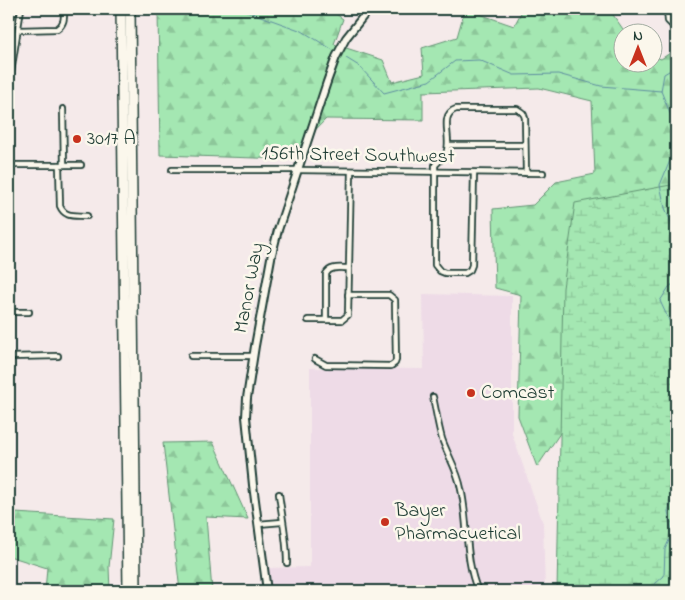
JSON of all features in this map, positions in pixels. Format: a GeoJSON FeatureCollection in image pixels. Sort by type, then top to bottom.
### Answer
{"type":"FeatureCollection","features":[{"type":"Feature","properties":{"kind":"highway"},"geometry":{"type":"LineString","coordinates":[[121,9],[128,591]]}},
{"type":"Feature","properties":{"kind":"highway"},"geometry":{"type":"LineString","coordinates":[[130,9],[136,591]]}},
{"type":"Feature","properties":{"kind":"street"},"geometry":{"type":"LineString","coordinates":[[9,84],[21,9]]}},
{"type":"Feature","properties":{"kind":"street"},"geometry":{"type":"LineString","coordinates":[[18,30],[56,29],[61,27],[64,19],[64,9]]}},
{"type":"Feature","properties":{"kind":"street","name":"Manor Way"},"geometry":{"type":"LineString","coordinates":[[266,591],[246,417],[253,356],[278,230],[327,82],[336,57],[346,38],[369,9]]}},
{"type":"Feature","properties":{"kind":"street"},"geometry":{"type":"LineString","coordinates":[[667,9],[668,21],[676,29]]}},
{"type":"Feature","properties":{"kind":"street"},"geometry":{"type":"LineString","coordinates":[[474,173],[472,265],[470,270],[465,273],[445,273],[440,271],[435,265],[435,165],[446,152],[448,145],[447,118],[452,111],[517,109],[522,112],[525,118],[526,173]]}},
{"type":"Feature","properties":{"kind":"street"},"geometry":{"type":"LineString","coordinates":[[63,110],[60,206],[62,211],[68,215],[87,216]]}},
{"type":"Feature","properties":{"kind":"street"},"geometry":{"type":"LineString","coordinates":[[448,145],[525,144]]}},
{"type":"Feature","properties":{"kind":"street"},"geometry":{"type":"LineString","coordinates":[[9,165],[81,165]]}},
{"type":"Feature","properties":{"kind":"street","name":"156th Street Southwest"},"geometry":{"type":"LineString","coordinates":[[172,170],[543,173]]}},
{"type":"Feature","properties":{"kind":"street"},"geometry":{"type":"LineString","coordinates":[[308,320],[342,320],[348,315],[351,171]]}},
{"type":"Feature","properties":{"kind":"street"},"geometry":{"type":"LineString","coordinates":[[326,320],[326,274],[332,268],[348,268]]}},
{"type":"Feature","properties":{"kind":"street"},"geometry":{"type":"LineString","coordinates":[[315,359],[326,365],[391,366],[396,360],[395,300],[389,295],[348,294]]}},
{"type":"Feature","properties":{"kind":"street"},"geometry":{"type":"LineString","coordinates":[[9,312],[29,312]]}},
{"type":"Feature","properties":{"kind":"street"},"geometry":{"type":"LineString","coordinates":[[9,357],[58,356]]}},
{"type":"Feature","properties":{"kind":"street"},"geometry":{"type":"LineString","coordinates":[[191,356],[253,356]]}},
{"type":"Feature","properties":{"kind":"street"},"geometry":{"type":"LineString","coordinates":[[433,398],[443,440],[456,470],[461,489],[465,510],[468,556],[478,591]]}},
{"type":"Feature","properties":{"kind":"street"},"geometry":{"type":"LineString","coordinates":[[279,494],[287,545],[287,563]]}},
{"type":"Feature","properties":{"kind":"street"},"geometry":{"type":"LineString","coordinates":[[258,524],[282,522]]}},
{"type":"Feature","properties":{"kind":"shaded area"},"geometry":{"type":"Polygon","coordinates":[[[423,294],[512,296],[512,434],[543,523],[545,591],[267,591],[266,568],[310,567],[310,368],[424,369],[423,294]]]}},
{"type":"Feature","properties":{"kind":"green space"},"geometry":{"type":"Polygon","coordinates":[[[158,9],[277,9],[288,13],[298,9],[329,9],[343,19],[334,44],[383,60],[392,82],[424,74],[422,48],[457,37],[465,9],[514,26],[523,9],[609,9],[618,22],[612,22],[612,72],[662,72],[662,58],[676,49],[676,507],[586,395],[537,467],[518,416],[521,295],[495,288],[493,209],[533,205],[556,182],[595,174],[592,101],[539,88],[423,92],[423,120],[326,119],[287,159],[160,155],[158,9]]]}},
{"type":"Feature","properties":{"kind":"green space"},"geometry":{"type":"Polygon","coordinates":[[[676,184],[676,591],[557,591],[563,288],[575,203],[676,184]]]}},
{"type":"Feature","properties":{"kind":"green space"},"geometry":{"type":"Polygon","coordinates":[[[213,442],[248,519],[206,517],[212,591],[180,591],[163,443],[213,442]]]}},
{"type":"Feature","properties":{"kind":"green space"},"geometry":{"type":"Polygon","coordinates":[[[15,513],[114,519],[109,567],[110,591],[45,591],[47,568],[9,556],[15,513]]]}},
{"type":"Feature","properties":{"kind":"waterway"},"geometry":{"type":"LineString","coordinates":[[241,9],[302,31],[333,50]]}},
{"type":"Feature","properties":{"kind":"waterway"},"geometry":{"type":"LineString","coordinates":[[346,58],[359,66],[384,93],[429,81],[455,61],[479,60],[514,75],[558,74],[601,86],[661,91]]}},
{"type":"Feature","properties":{"kind":"waterway"},"geometry":{"type":"LineString","coordinates":[[676,67],[664,74],[661,91],[676,128]]}},
{"type":"Feature","properties":{"kind":"waterway"},"geometry":{"type":"LineString","coordinates":[[676,146],[660,185],[665,208],[676,234]]}},
{"type":"Feature","properties":{"kind":"waterway"},"geometry":{"type":"LineString","coordinates":[[676,282],[669,287],[660,301],[676,335]]}},
{"type":"Feature","properties":{"kind":"waterway"},"geometry":{"type":"LineString","coordinates":[[647,591],[664,576],[665,549],[672,534],[668,511],[676,489]]}},
{"type":"Feature","properties":{"kind":"place","name":"3017 A"},"geometry":{"type":"Point","coordinates":[77,139]}},
{"type":"Feature","properties":{"kind":"place","name":"Comcast"},"geometry":{"type":"Point","coordinates":[471,393]}},
{"type":"Feature","properties":{"kind":"place","name":"Bayer Pharmacuetical"},"geometry":{"type":"Point","coordinates":[385,522]}}]}
